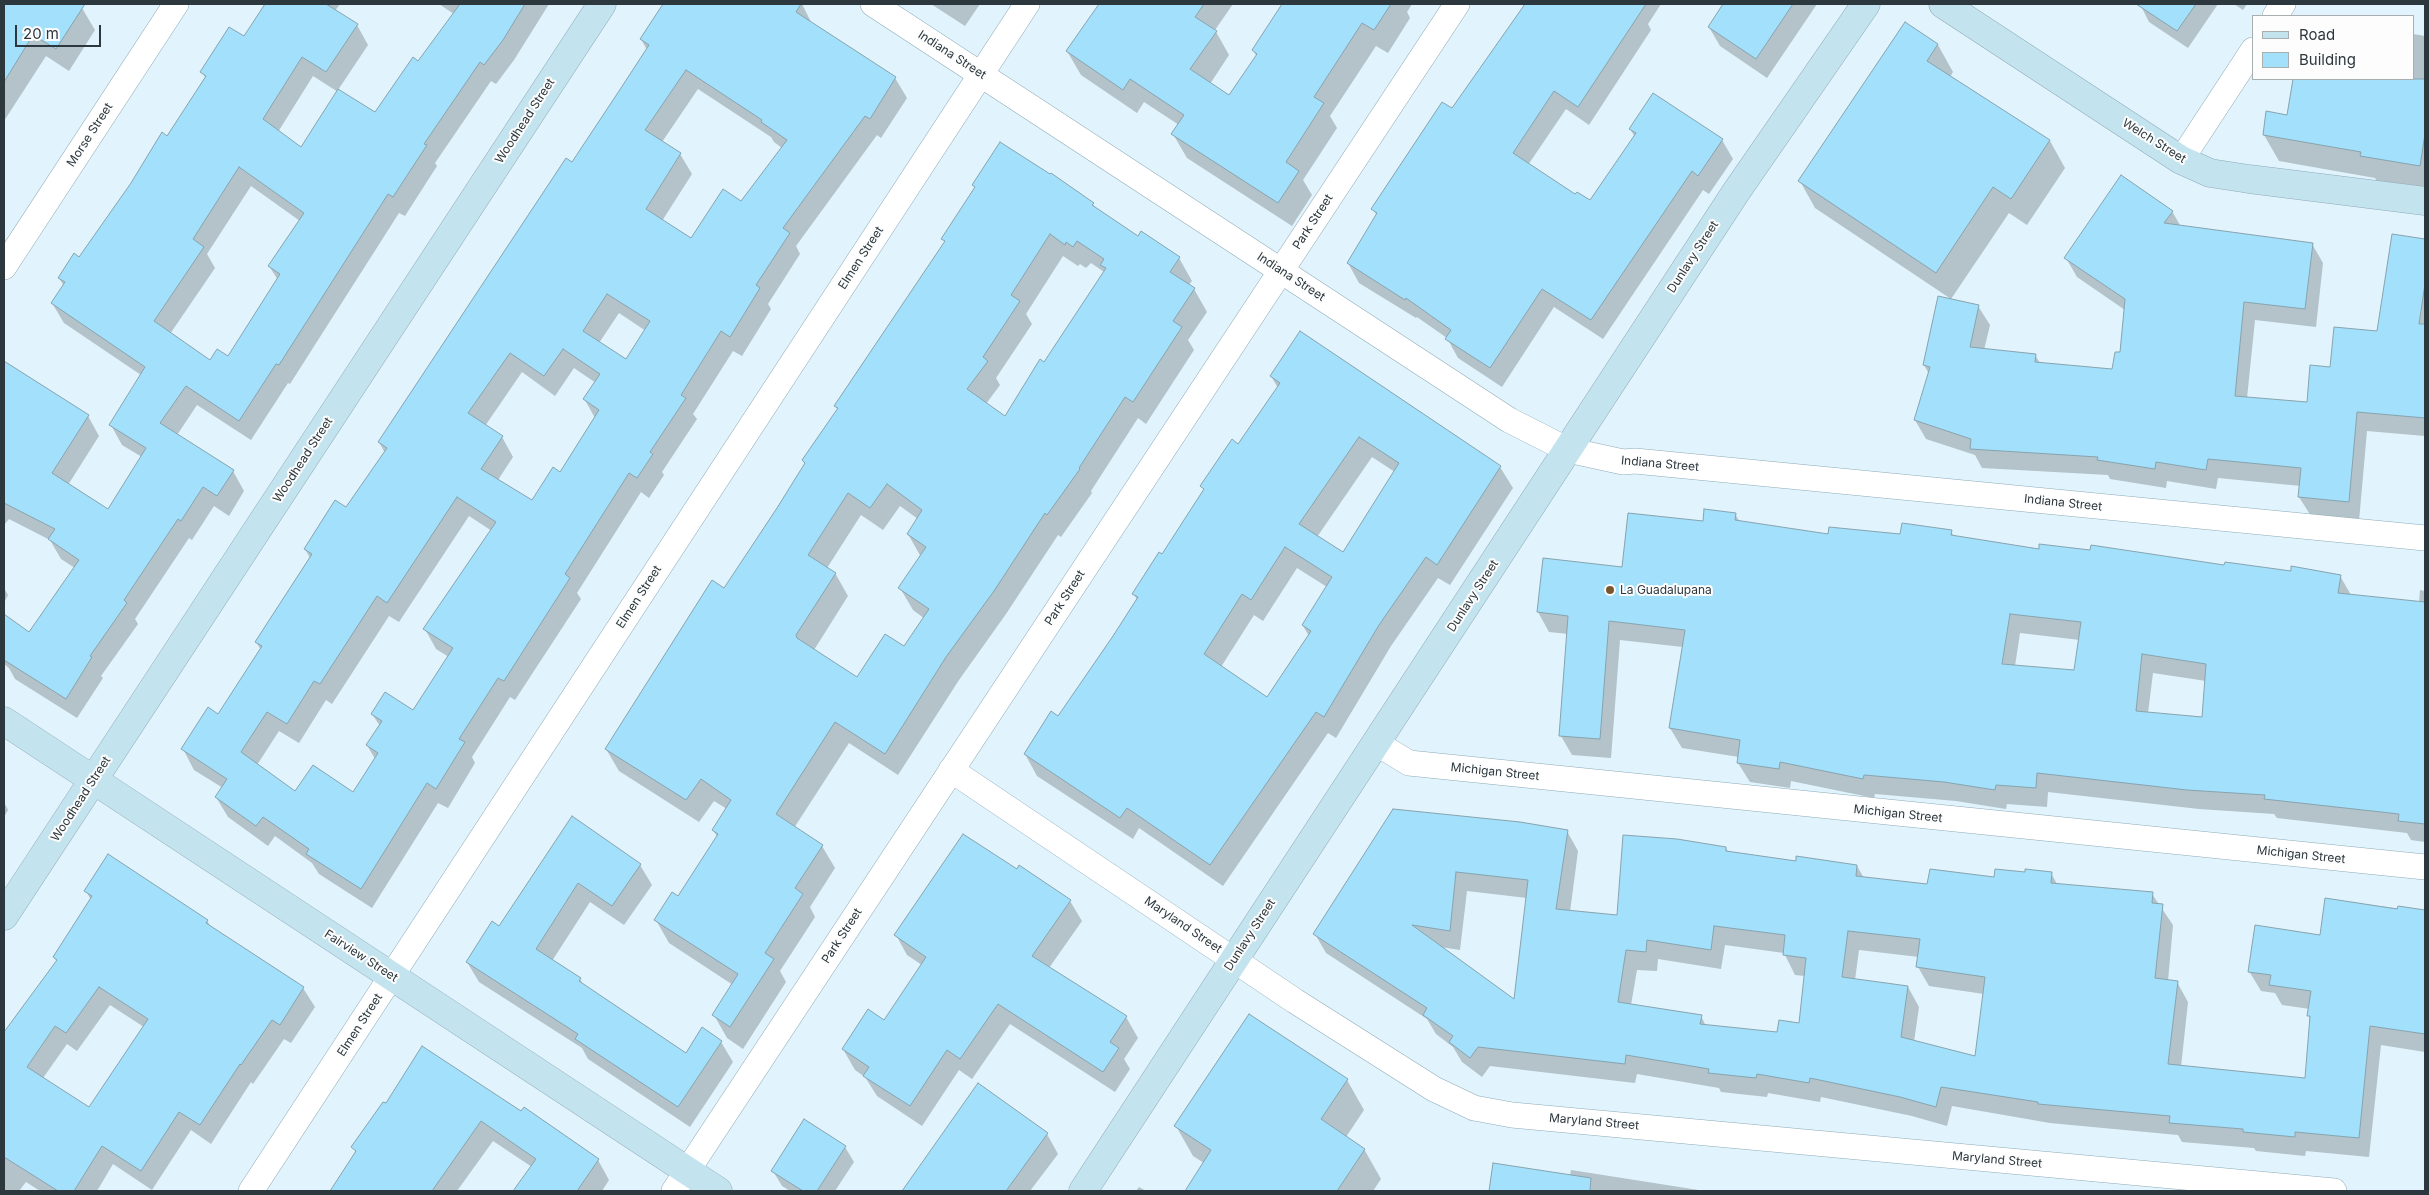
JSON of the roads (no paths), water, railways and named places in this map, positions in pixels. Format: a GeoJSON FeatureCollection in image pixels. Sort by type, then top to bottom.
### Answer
{"type":"FeatureCollection","features":[{"type":"Feature","properties":{"kind":"street","name":"Morse Street"},"geometry":{"type":"LineString","coordinates":[[4,267],[176,4]]}},
{"type":"Feature","properties":{"kind":"street","name":"Woodhead Street"},"geometry":{"type":"LineString","coordinates":[[4,916],[602,4]]}},
{"type":"Feature","properties":{"kind":"street","name":"Indiana Street"},"geometry":{"type":"LineString","coordinates":[[873,4],[1509,420],[1568,450],[1623,462],[1635,461],[2425,538]]}},
{"type":"Feature","properties":{"kind":"street","name":"Elmen Street"},"geometry":{"type":"LineString","coordinates":[[251,1191],[1027,4]]}},
{"type":"Feature","properties":{"kind":"street","name":"Park Street"},"geometry":{"type":"LineString","coordinates":[[681,1181],[1457,4]]}},
{"type":"Feature","properties":{"kind":"street","name":"Dunlavy Street"},"geometry":{"type":"LineString","coordinates":[[1083,1191],[1736,192],[1866,4]]}},
{"type":"Feature","properties":{"kind":"street","name":"Welch Street"},"geometry":{"type":"LineString","coordinates":[[1943,4],[2181,160],[2215,174],[2425,201]]}},
{"type":"Feature","properties":{"kind":"street"},"geometry":{"type":"LineString","coordinates":[[2276,15],[2283,4]]}},
{"type":"Feature","properties":{"kind":"street"},"geometry":{"type":"LineString","coordinates":[[2181,160],[2252,52]]}},
{"type":"Feature","properties":{"kind":"street","name":"Fairview Street"},"geometry":{"type":"LineString","coordinates":[[4,720],[392,976],[681,1181],[718,1191]]}},
{"type":"Feature","properties":{"kind":"street","name":"Michigan Street"},"geometry":{"type":"LineString","coordinates":[[1376,743],[1409,763],[2425,868]]}},
{"type":"Feature","properties":{"kind":"street","name":"Maryland Street"},"geometry":{"type":"LineString","coordinates":[[951,770],[1234,960],[1434,1089],[1474,1108],[1522,1116],[2334,1191]]}},
{"type":"Feature","properties":{"kind":"place","name":"La Guadalupana"},"geometry":{"type":"Point","coordinates":[1610,590]}}]}
